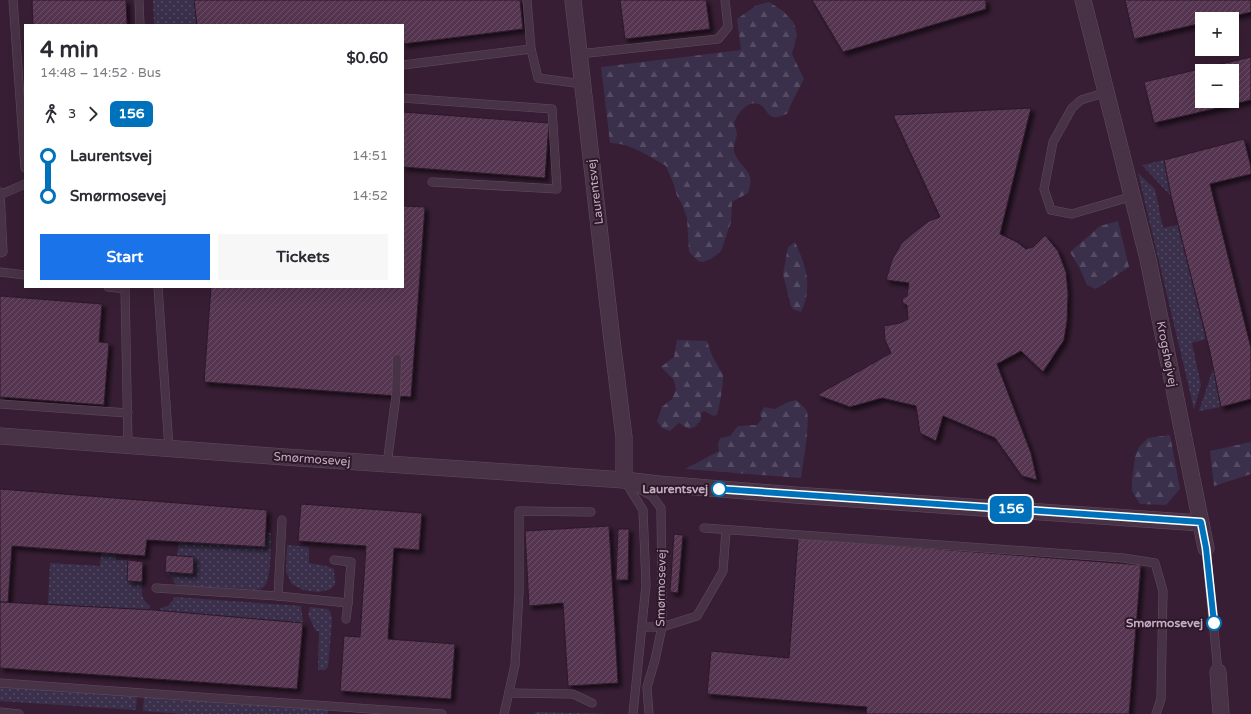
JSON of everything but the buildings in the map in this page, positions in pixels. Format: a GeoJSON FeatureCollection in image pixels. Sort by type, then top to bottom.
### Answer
{"type":"FeatureCollection","features":[{"type":"Feature","properties":{"kind":"street","name":"Laurentsvej"},"geometry":{"type":"LineString","coordinates":[[573,0],[610,332],[624,437],[624,480]]}},
{"type":"Feature","properties":{"kind":"street","name":"Krogshøjvej"},"geometry":{"type":"LineString","coordinates":[[1083,0],[1133,196],[1160,318],[1206,548]]}},
{"type":"Feature","properties":{"kind":"street","name":"Smørmosevej"},"geometry":{"type":"LineString","coordinates":[[0,436],[624,480],[802,495],[1201,522]]}},
{"type":"Feature","properties":{"kind":"street","name":"Krogshøjvej"},"geometry":{"type":"LineString","coordinates":[[1218,672],[1221,714]]}},
{"type":"Feature","properties":{"kind":"lane"},"geometry":{"type":"LineString","coordinates":[[13,0],[24,154]]}},
{"type":"Feature","properties":{"kind":"lane"},"geometry":{"type":"LineString","coordinates":[[139,0],[140,24]]}},
{"type":"Feature","properties":{"kind":"lane"},"geometry":{"type":"LineString","coordinates":[[527,0],[531,49],[538,78],[583,84]]}},
{"type":"Feature","properties":{"kind":"lane"},"geometry":{"type":"LineString","coordinates":[[579,54],[718,39],[728,27],[725,0]]}},
{"type":"Feature","properties":{"kind":"lane"},"geometry":{"type":"LineString","coordinates":[[404,65],[531,49]]}},
{"type":"Feature","properties":{"kind":"lane"},"geometry":{"type":"LineString","coordinates":[[1107,92],[1082,100],[1072,108],[1053,142],[1044,189],[1051,210],[1072,214],[1133,196]]}},
{"type":"Feature","properties":{"kind":"lane"},"geometry":{"type":"LineString","coordinates":[[404,98],[552,108],[557,189],[432,182]]}},
{"type":"Feature","properties":{"kind":"lane"},"geometry":{"type":"LineString","coordinates":[[0,195],[24,184]]}},
{"type":"Feature","properties":{"kind":"lane"},"geometry":{"type":"LineString","coordinates":[[0,192],[3,252],[0,253]]}},
{"type":"Feature","properties":{"kind":"lane"},"geometry":{"type":"LineString","coordinates":[[0,272],[24,275]]}},
{"type":"Feature","properties":{"kind":"lane"},"geometry":{"type":"LineString","coordinates":[[117,288],[126,289],[128,445]]}},
{"type":"Feature","properties":{"kind":"lane"},"geometry":{"type":"LineString","coordinates":[[158,288],[169,448]]}},
{"type":"Feature","properties":{"kind":"lane"},"geometry":{"type":"LineString","coordinates":[[387,464],[396,396],[397,360]]}},
{"type":"Feature","properties":{"kind":"lane"},"geometry":{"type":"LineString","coordinates":[[0,404],[128,413]]}},
{"type":"Feature","properties":{"kind":"lane","name":"Smørmosevej"},"geometry":{"type":"LineString","coordinates":[[624,480],[643,510],[646,585],[633,714]]}},
{"type":"Feature","properties":{"kind":"lane","name":"Smørmosevej"},"geometry":{"type":"LineString","coordinates":[[624,480],[652,496],[660,508],[662,626],[655,660],[647,687],[649,714]]}},
{"type":"Feature","properties":{"kind":"lane"},"geometry":{"type":"LineString","coordinates":[[504,714],[515,665],[519,592],[519,511],[591,512]]}},
{"type":"Feature","properties":{"kind":"lane"},"geometry":{"type":"LineString","coordinates":[[278,596],[282,520]]}},
{"type":"Feature","properties":{"kind":"lane"},"geometry":{"type":"LineString","coordinates":[[704,528],[1123,558],[1156,563],[1164,591],[1161,699],[1156,714]]}},
{"type":"Feature","properties":{"kind":"lane"},"geometry":{"type":"LineString","coordinates":[[642,626],[662,626],[697,616],[723,571],[726,530]]}},
{"type":"Feature","properties":{"kind":"lane","name":"Krogshøjvej"},"geometry":{"type":"LineString","coordinates":[[1206,548],[1218,672]]}},
{"type":"Feature","properties":{"kind":"lane"},"geometry":{"type":"LineString","coordinates":[[334,560],[351,562],[346,619]]}},
{"type":"Feature","properties":{"kind":"lane"},"geometry":{"type":"LineString","coordinates":[[156,588],[278,596],[348,603]]}},
{"type":"Feature","properties":{"kind":"lane"},"geometry":{"type":"LineString","coordinates":[[0,683],[442,714]]}},
{"type":"Feature","properties":{"kind":"lane"},"geometry":{"type":"LineString","coordinates":[[509,693],[573,694],[592,703]]}},
{"type":"Feature","properties":{"kind":"lane"},"geometry":{"type":"LineString","coordinates":[[0,712],[19,714]]}},
{"type":"Feature","properties":{"kind":"green space"},"geometry":{"type":"Polygon","coordinates":[[[153,0],[194,0],[197,24],[154,24],[153,0]]]}},
{"type":"Feature","properties":{"kind":"green space"},"geometry":{"type":"Polygon","coordinates":[[[769,2],[783,11],[794,23],[797,35],[792,54],[804,79],[788,113],[779,117],[773,117],[769,115],[762,106],[753,103],[745,107],[738,115],[734,123],[737,135],[734,151],[736,157],[749,174],[750,185],[748,193],[732,202],[731,222],[721,251],[711,259],[703,262],[698,261],[689,252],[687,218],[666,166],[646,154],[625,145],[610,143],[601,67],[741,50],[737,19],[757,5],[769,2]]]}},
{"type":"Feature","properties":{"kind":"green space"},"geometry":{"type":"Polygon","coordinates":[[[1164,160],[1171,196],[1142,165],[1164,160]]]}},
{"type":"Feature","properties":{"kind":"green space"},"geometry":{"type":"Polygon","coordinates":[[[1138,173],[1155,189],[1163,228],[1178,225],[1206,339],[1192,343],[1201,385],[1194,409],[1138,173]]]}},
{"type":"Feature","properties":{"kind":"green space"},"geometry":{"type":"Polygon","coordinates":[[[1118,221],[1129,267],[1096,289],[1087,285],[1070,252],[1100,226],[1118,221]]]}},
{"type":"Feature","properties":{"kind":"green space"},"geometry":{"type":"Polygon","coordinates":[[[795,242],[807,276],[807,293],[801,312],[793,309],[791,306],[783,274],[788,247],[795,242]]]}},
{"type":"Feature","properties":{"kind":"green space"},"geometry":{"type":"Polygon","coordinates":[[[677,340],[707,341],[712,356],[723,375],[723,383],[717,415],[714,416],[704,411],[701,413],[701,420],[695,427],[689,429],[679,423],[670,431],[662,428],[657,421],[662,407],[672,399],[676,390],[674,380],[661,367],[674,357],[677,340]]]}},
{"type":"Feature","properties":{"kind":"green space"},"geometry":{"type":"Polygon","coordinates":[[[1213,369],[1221,407],[1199,411],[1213,369]]]}},
{"type":"Feature","properties":{"kind":"green space"},"geometry":{"type":"Polygon","coordinates":[[[796,400],[804,407],[808,417],[801,478],[685,469],[719,451],[718,444],[720,438],[730,436],[738,426],[757,425],[762,419],[760,414],[764,407],[775,409],[796,400]]]}},
{"type":"Feature","properties":{"kind":"green space"},"geometry":{"type":"Polygon","coordinates":[[[1170,435],[1180,489],[1166,505],[1140,504],[1132,491],[1135,457],[1139,447],[1148,438],[1170,435]]]}},
{"type":"Feature","properties":{"kind":"green space"},"geometry":{"type":"Polygon","coordinates":[[[1251,442],[1251,474],[1214,486],[1210,451],[1251,442]]]}},
{"type":"Feature","properties":{"kind":"green space"},"geometry":{"type":"Polygon","coordinates":[[[267,532],[271,533],[270,567],[268,580],[260,589],[176,585],[173,579],[167,574],[167,572],[193,574],[194,557],[177,556],[179,542],[265,547],[267,532]]]}},
{"type":"Feature","properties":{"kind":"green space"},"geometry":{"type":"Polygon","coordinates":[[[287,545],[309,547],[309,563],[334,569],[335,584],[331,589],[319,592],[303,590],[292,584],[286,572],[287,545]]]}},
{"type":"Feature","properties":{"kind":"green space"},"geometry":{"type":"Polygon","coordinates":[[[101,553],[116,554],[116,560],[128,560],[127,581],[142,582],[142,596],[150,606],[149,610],[48,604],[50,563],[100,566],[101,553]]]}},
{"type":"Feature","properties":{"kind":"green space"},"geometry":{"type":"Polygon","coordinates":[[[175,597],[301,606],[303,623],[160,611],[160,608],[168,606],[175,597]]]}},
{"type":"Feature","properties":{"kind":"green space"},"geometry":{"type":"Polygon","coordinates":[[[310,607],[328,609],[331,613],[332,621],[328,667],[325,670],[318,670],[319,631],[316,631],[308,615],[310,607]]]}},
{"type":"Feature","properties":{"kind":"green space"},"geometry":{"type":"Polygon","coordinates":[[[0,685],[137,695],[136,710],[0,701],[0,685]]]}},
{"type":"Feature","properties":{"kind":"green space"},"geometry":{"type":"Polygon","coordinates":[[[144,696],[328,709],[328,714],[183,714],[143,711],[144,696]]]}},
{"type":"Feature","properties":{"kind":"green space"},"geometry":{"type":"Polygon","coordinates":[[[537,712],[610,714],[533,714],[537,712]]]}},
{"type":"Feature","properties":{"kind":"bus line","name":"156"},"geometry":{"type":"LineString","coordinates":[[719,489],[1201,522],[1206,548],[1214,623]]}},
{"type":"Feature","properties":{"kind":"place","name":"Laurentsvej"},"geometry":{"type":"Point","coordinates":[719,489]}},
{"type":"Feature","properties":{"kind":"place","name":"Smørmosevej"},"geometry":{"type":"Point","coordinates":[1214,623]}}]}
